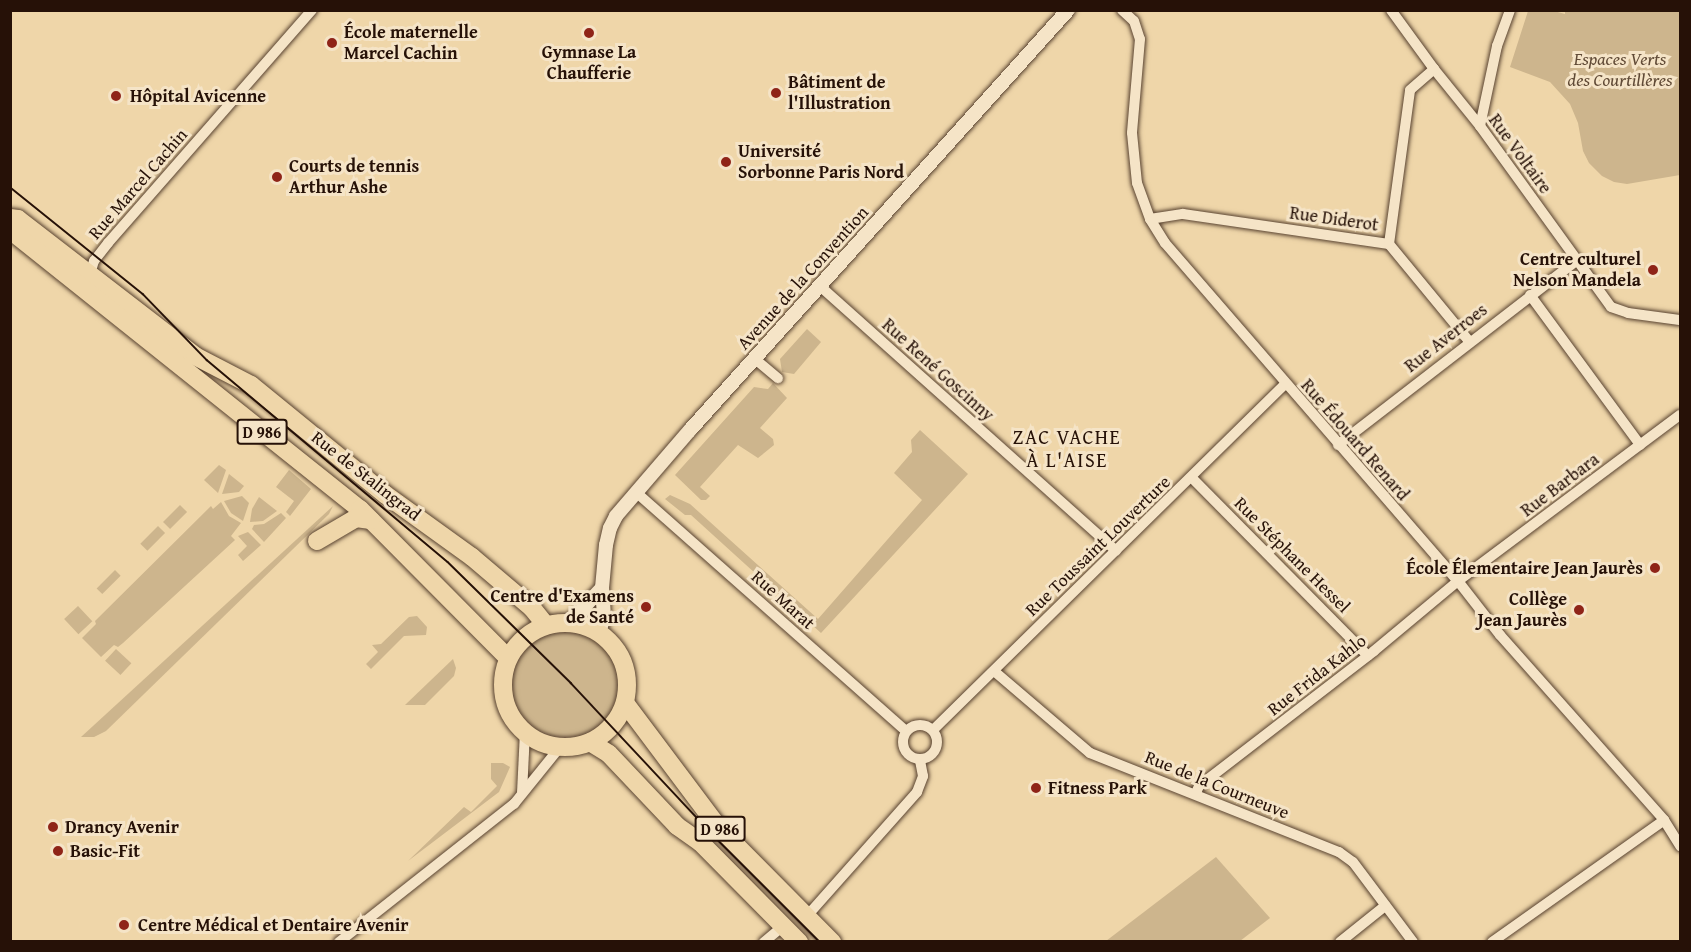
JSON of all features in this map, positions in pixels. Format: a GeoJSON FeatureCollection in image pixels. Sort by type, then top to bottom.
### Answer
{"type":"FeatureCollection","features":[{"type":"Feature","properties":{"kind":"main road","name":"Rue de Stalingrad"},"geometry":{"type":"LineString","coordinates":[[10,218],[18,219],[195,356],[251,385],[386,495],[472,557],[532,608],[546,625]]}},
{"type":"Feature","properties":{"kind":"main road","name":"Rue de Stalingrad"},"geometry":{"type":"LineString","coordinates":[[10,230],[337,490],[371,520],[508,658]]}},
{"type":"Feature","properties":{"kind":"main road"},"geometry":{"type":"LineString","coordinates":[[90,274],[91,295]]}},
{"type":"Feature","properties":{"kind":"main road"},"geometry":{"type":"LineString","coordinates":[[337,490],[340,501],[337,512],[317,541],[356,518],[371,520]]}},
{"type":"Feature","properties":{"kind":"main road"},"geometry":{"type":"LineString","coordinates":[[569,623],[599,633],[618,652],[628,679],[625,702],[612,726],[590,742],[571,747],[560,747],[545,744],[525,732],[511,715],[504,696],[503,681],[508,658],[525,636],[546,625],[569,623]]}},
{"type":"Feature","properties":{"kind":"main road","name":"D 986"},"geometry":{"type":"LineString","coordinates":[[625,702],[719,828],[831,942]]}},
{"type":"Feature","properties":{"kind":"main road","name":"D 986"},"geometry":{"type":"LineString","coordinates":[[590,742],[609,754],[677,826],[700,842],[799,942]]}},
{"type":"Feature","properties":{"kind":"street","name":"Rue Marcel Cachin"},"geometry":{"type":"LineString","coordinates":[[90,274],[94,261],[108,243],[312,10]]}},
{"type":"Feature","properties":{"kind":"street","name":"Avenue de la Convention"},"geometry":{"type":"LineString","coordinates":[[599,633],[604,616],[602,588],[610,528],[755,359],[1068,10]]}},
{"type":"Feature","properties":{"kind":"street","name":"Rue Édouard Renard"},"geometry":{"type":"LineString","coordinates":[[1122,10],[1134,21],[1139,30],[1132,133],[1137,183],[1150,219],[1165,243],[1458,581],[1500,635],[1664,820],[1680,846]]}},
{"type":"Feature","properties":{"kind":"street","name":"Rue Voltaire"},"geometry":{"type":"LineString","coordinates":[[1391,10],[1480,126],[1611,307],[1628,313],[1680,320]]}},
{"type":"Feature","properties":{"kind":"street"},"geometry":{"type":"LineString","coordinates":[[1480,126],[1497,46],[1509,10]]}},
{"type":"Feature","properties":{"kind":"street"},"geometry":{"type":"LineString","coordinates":[[1389,244],[1410,90],[1434,69]]}},
{"type":"Feature","properties":{"kind":"street","name":"Rue Diderot"},"geometry":{"type":"LineString","coordinates":[[1150,219],[1183,214],[1389,244],[1469,341]]}},
{"type":"Feature","properties":{"kind":"street","name":"Rue Averroes"},"geometry":{"type":"LineString","coordinates":[[1338,445],[1469,341],[1577,260]]}},
{"type":"Feature","properties":{"kind":"street","name":"Rue René Goscinny"},"geometry":{"type":"LineString","coordinates":[[820,286],[1116,551]]}},
{"type":"Feature","properties":{"kind":"street"},"geometry":{"type":"LineString","coordinates":[[1530,295],[1640,445]]}},
{"type":"Feature","properties":{"kind":"street"},"geometry":{"type":"LineString","coordinates":[[755,359],[778,378]]}},
{"type":"Feature","properties":{"kind":"street","name":"Rue Toussaint Louverture"},"geometry":{"type":"LineString","coordinates":[[933,730],[1192,478],[1285,384]]}},
{"type":"Feature","properties":{"kind":"street","name":"Rue Barbara"},"geometry":{"type":"LineString","coordinates":[[1458,581],[1680,415]]}},
{"type":"Feature","properties":{"kind":"street","name":"Rue Stéphane Hessel"},"geometry":{"type":"LineString","coordinates":[[1192,478],[1368,656]]}},
{"type":"Feature","properties":{"kind":"street","name":"Rue Marat"},"geometry":{"type":"LineString","coordinates":[[637,494],[906,730]]}},
{"type":"Feature","properties":{"kind":"street","name":"Rue Frida Kahlo"},"geometry":{"type":"LineString","coordinates":[[1196,793],[1199,786],[1368,656],[1458,581]]}},
{"type":"Feature","properties":{"kind":"street"},"geometry":{"type":"LineString","coordinates":[[569,623],[602,588]]}},
{"type":"Feature","properties":{"kind":"street","name":"Rue de la Courneuve"},"geometry":{"type":"LineString","coordinates":[[994,671],[1090,753],[1196,793],[1339,852],[1353,862],[1413,942]]}},
{"type":"Feature","properties":{"kind":"street"},"geometry":{"type":"LineString","coordinates":[[916,725],[933,730],[937,741],[934,752],[920,760],[905,752],[902,741],[906,730],[916,725]]}},
{"type":"Feature","properties":{"kind":"street"},"geometry":{"type":"LineString","coordinates":[[522,793],[525,732]]}},
{"type":"Feature","properties":{"kind":"street"},"geometry":{"type":"LineString","coordinates":[[339,942],[509,808],[560,747]]}},
{"type":"Feature","properties":{"kind":"street"},"geometry":{"type":"LineString","coordinates":[[807,916],[917,792],[923,776],[920,760]]}},
{"type":"Feature","properties":{"kind":"street"},"geometry":{"type":"LineString","coordinates":[[1492,942],[1664,820]]}},
{"type":"Feature","properties":{"kind":"street"},"geometry":{"type":"LineString","coordinates":[[1340,942],[1386,906]]}},
{"type":"Feature","properties":{"kind":"street"},"geometry":{"type":"LineString","coordinates":[[764,942],[783,926]]}},
{"type":"Feature","properties":{"kind":"green space","name":"Espaces Verts des Courtillères"},"geometry":{"type":"Polygon","coordinates":[[[1528,11],[1554,11],[1565,14],[1565,11],[1680,11],[1680,175],[1627,184],[1614,182],[1602,176],[1589,163],[1583,151],[1578,123],[1570,104],[1550,82],[1510,67],[1528,11]]]}},
{"type":"Feature","properties":{"kind":"green space"},"geometry":{"type":"Polygon","coordinates":[[[807,329],[821,342],[794,374],[782,372],[780,359],[807,329]]]}},
{"type":"Feature","properties":{"kind":"green space"},"geometry":{"type":"Polygon","coordinates":[[[773,383],[787,398],[760,428],[773,439],[774,445],[758,458],[738,445],[700,487],[710,496],[706,500],[701,500],[675,475],[754,387],[768,389],[773,383]]]}},
{"type":"Feature","properties":{"kind":"green space"},"geometry":{"type":"Polygon","coordinates":[[[920,430],[968,474],[821,633],[691,515],[685,515],[665,499],[670,495],[690,504],[818,619],[922,500],[894,473],[912,452],[911,440],[920,430]]]}},
{"type":"Feature","properties":{"kind":"green space"},"geometry":{"type":"Polygon","coordinates":[[[219,465],[226,470],[218,493],[204,480],[219,465]]]}},
{"type":"Feature","properties":{"kind":"green space"},"geometry":{"type":"Polygon","coordinates":[[[289,470],[311,489],[290,516],[286,512],[294,501],[276,487],[289,470]]]}},
{"type":"Feature","properties":{"kind":"green space"},"geometry":{"type":"Polygon","coordinates":[[[229,474],[244,486],[239,492],[222,494],[229,474]]]}},
{"type":"Feature","properties":{"kind":"green space"},"geometry":{"type":"Polygon","coordinates":[[[242,496],[249,503],[243,521],[231,513],[224,501],[242,496]]]}},
{"type":"Feature","properties":{"kind":"green space"},"geometry":{"type":"Polygon","coordinates":[[[259,497],[277,511],[263,521],[250,522],[252,509],[259,497]]]}},
{"type":"Feature","properties":{"kind":"green space"},"geometry":{"type":"Polygon","coordinates":[[[221,502],[229,516],[241,523],[231,536],[235,540],[123,643],[118,647],[114,645],[101,657],[82,638],[96,624],[95,621],[211,506],[213,509],[221,502]]]}},
{"type":"Feature","properties":{"kind":"green space"},"geometry":{"type":"Polygon","coordinates":[[[180,505],[187,512],[170,529],[163,522],[180,505]]]}},
{"type":"Feature","properties":{"kind":"green space"},"geometry":{"type":"Polygon","coordinates":[[[333,506],[329,514],[106,731],[94,737],[81,737],[333,506]]]}},
{"type":"Feature","properties":{"kind":"green space"},"geometry":{"type":"Polygon","coordinates":[[[281,513],[286,518],[264,542],[252,529],[254,525],[264,524],[281,513]]]}},
{"type":"Feature","properties":{"kind":"green space"},"geometry":{"type":"Polygon","coordinates":[[[158,526],[165,533],[147,551],[140,544],[158,526]]]}},
{"type":"Feature","properties":{"kind":"green space"},"geometry":{"type":"Polygon","coordinates":[[[248,532],[261,545],[243,561],[238,555],[247,546],[238,536],[248,532]]]}},
{"type":"Feature","properties":{"kind":"green space"},"geometry":{"type":"Polygon","coordinates":[[[115,570],[121,576],[102,594],[97,588],[115,570]]]}},
{"type":"Feature","properties":{"kind":"green space"},"geometry":{"type":"Polygon","coordinates":[[[78,606],[92,621],[78,634],[64,619],[78,606]]]}},
{"type":"Feature","properties":{"kind":"green space"},"geometry":{"type":"Polygon","coordinates":[[[417,616],[427,627],[426,635],[404,636],[371,669],[366,664],[378,652],[372,645],[381,644],[409,617],[417,616]]]}},
{"type":"Feature","properties":{"kind":"green space"},"geometry":{"type":"Polygon","coordinates":[[[565,629],[586,633],[604,645],[616,663],[620,684],[616,705],[604,723],[586,735],[565,739],[544,735],[526,723],[514,705],[510,684],[514,663],[526,645],[544,633],[565,629]]]}},
{"type":"Feature","properties":{"kind":"green space"},"geometry":{"type":"Polygon","coordinates":[[[116,649],[131,663],[120,675],[105,661],[116,649]]]}},
{"type":"Feature","properties":{"kind":"green space"},"geometry":{"type":"Polygon","coordinates":[[[453,659],[456,668],[454,676],[425,705],[405,705],[453,659]]]}},
{"type":"Feature","properties":{"kind":"green space"},"geometry":{"type":"Polygon","coordinates":[[[491,763],[503,763],[510,767],[499,792],[408,861],[464,807],[471,812],[497,786],[491,779],[491,763]]]}},
{"type":"Feature","properties":{"kind":"green space"},"geometry":{"type":"Polygon","coordinates":[[[1216,857],[1270,918],[1240,941],[1106,941],[1216,857]]]}},
{"type":"Feature","properties":{"kind":"tram line"},"geometry":{"type":"LineString","coordinates":[[10,187],[143,294],[207,360],[448,562],[571,683],[717,839],[820,942]]}},
{"type":"Feature","properties":{"kind":"place","name":"Gymnase La Chaufferie"},"geometry":{"type":"Point","coordinates":[589,33]}},
{"type":"Feature","properties":{"kind":"place","name":"École maternelle Marcel Cachin"},"geometry":{"type":"Point","coordinates":[332,43]}},
{"type":"Feature","properties":{"kind":"place","name":"Bâtiment de l'Illustration"},"geometry":{"type":"Point","coordinates":[776,93]}},
{"type":"Feature","properties":{"kind":"place","name":"Hôpital Avicenne"},"geometry":{"type":"Point","coordinates":[116,96]}},
{"type":"Feature","properties":{"kind":"place","name":"Université Sorbonne Paris Nord"},"geometry":{"type":"Point","coordinates":[726,162]}},
{"type":"Feature","properties":{"kind":"place","name":"Courts de tennis Arthur Ashe"},"geometry":{"type":"Point","coordinates":[277,177]}},
{"type":"Feature","properties":{"kind":"place","name":"Centre culturel Nelson Mandela"},"geometry":{"type":"Point","coordinates":[1653,270]}},
{"type":"Feature","properties":{"kind":"place","name":"École Élementaire Jean Jaurès"},"geometry":{"type":"Point","coordinates":[1655,568]}},
{"type":"Feature","properties":{"kind":"place","name":"Centre d'Examens de Santé"},"geometry":{"type":"Point","coordinates":[646,607]}},
{"type":"Feature","properties":{"kind":"place","name":"Collège Jean Jaurès"},"geometry":{"type":"Point","coordinates":[1579,610]}},
{"type":"Feature","properties":{"kind":"place","name":"Fitness Park"},"geometry":{"type":"Point","coordinates":[1036,788]}},
{"type":"Feature","properties":{"kind":"place","name":"Drancy Avenir"},"geometry":{"type":"Point","coordinates":[53,827]}},
{"type":"Feature","properties":{"kind":"place","name":"Basic-Fit"},"geometry":{"type":"Point","coordinates":[58,851]}},
{"type":"Feature","properties":{"kind":"place","name":"Centre Médical et Dentaire Avenir"},"geometry":{"type":"Point","coordinates":[124,925]}},
{"type":"Feature","properties":{"kind":"district","name":"ZAC VACHE À L'AISE"},"geometry":{"type":"Point","coordinates":[1067,448]}}]}
